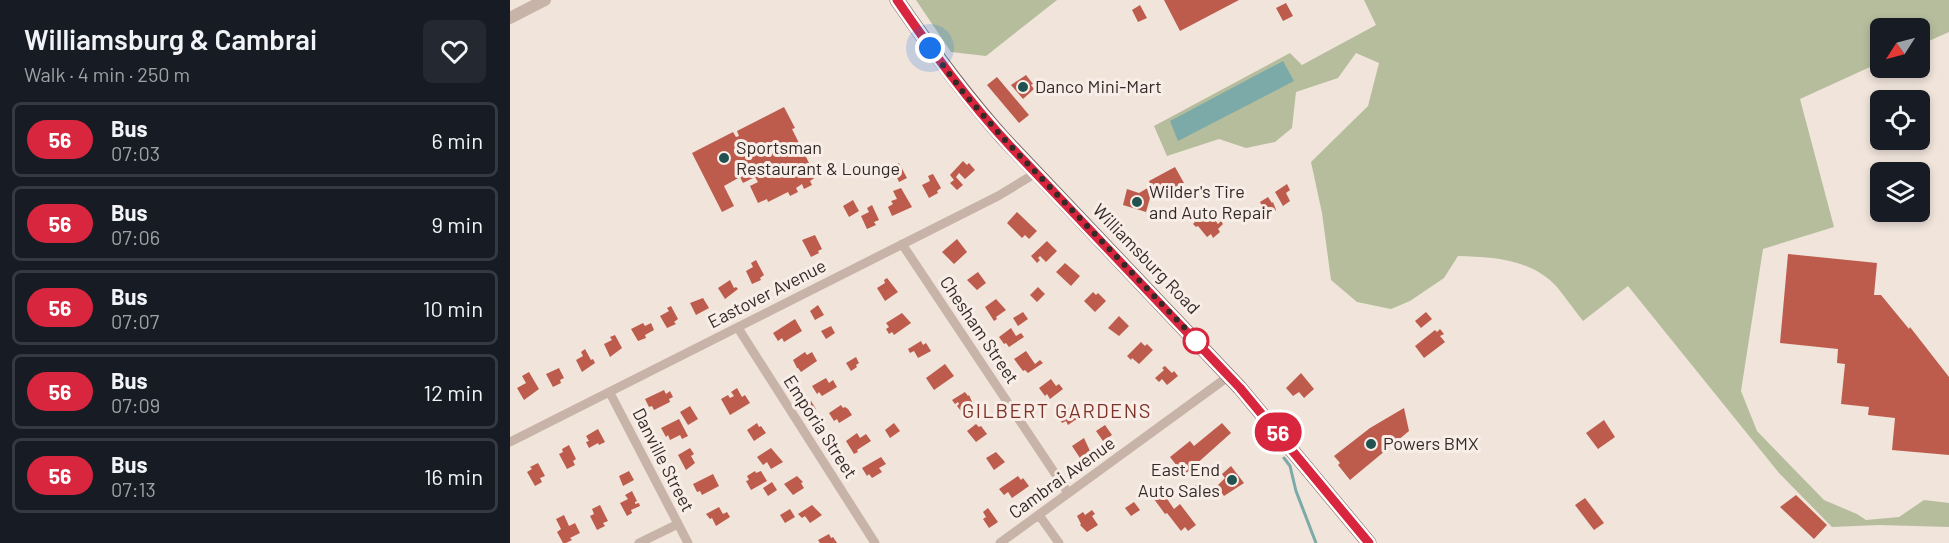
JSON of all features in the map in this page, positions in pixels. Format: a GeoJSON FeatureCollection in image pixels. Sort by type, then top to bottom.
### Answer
{"type":"FeatureCollection","features":[{"type":"Feature","properties":{"kind":"main road","name":"Williamsburg Road"},"geometry":{"type":"LineString","coordinates":[[897,0],[963,92],[1003,138],[1229,376],[1369,543]]}},
{"type":"Feature","properties":{"kind":"street"},"geometry":{"type":"LineString","coordinates":[[510,18],[545,0]]}},
{"type":"Feature","properties":{"kind":"street","name":"Eastover Avenue"},"geometry":{"type":"LineString","coordinates":[[510,442],[998,196],[1036,173]]}},
{"type":"Feature","properties":{"kind":"street","name":"Chesham Street"},"geometry":{"type":"LineString","coordinates":[[902,244],[1068,493]]}},
{"type":"Feature","properties":{"kind":"street","name":"Emporia Street"},"geometry":{"type":"LineString","coordinates":[[738,328],[875,543]]}},
{"type":"Feature","properties":{"kind":"street","name":"Cambrai Avenue"},"geometry":{"type":"LineString","coordinates":[[1000,543],[1229,376]]}},
{"type":"Feature","properties":{"kind":"street","name":"Danville Street"},"geometry":{"type":"LineString","coordinates":[[610,393],[688,543]]}},
{"type":"Feature","properties":{"kind":"street"},"geometry":{"type":"LineString","coordinates":[[1040,515],[1059,543]]}},
{"type":"Feature","properties":{"kind":"street"},"geometry":{"type":"LineString","coordinates":[[639,543],[678,524]]}},
{"type":"Feature","properties":{"kind":"green space"},"geometry":{"type":"Polygon","coordinates":[[[916,0],[1057,0],[986,56],[951,52],[916,0]]]}},
{"type":"Feature","properties":{"kind":"green space"},"geometry":{"type":"Polygon","coordinates":[[[1364,0],[1949,0],[1949,32],[1930,41],[1930,18],[1870,18],[1870,67],[1800,99],[1834,227],[1763,249],[1741,391],[1757,431],[1824,500],[1866,520],[1899,517],[1924,500],[1949,503],[1949,527],[1879,525],[1832,527],[1779,473],[1628,286],[1583,321],[1557,287],[1536,270],[1511,261],[1458,256],[1444,278],[1410,301],[1391,309],[1357,302],[1331,280],[1322,213],[1311,162],[1368,106],[1379,63],[1356,53],[1338,78],[1296,92],[1292,128],[1275,142],[1246,148],[1219,139],[1167,156],[1154,126],[1290,53],[1302,65],[1376,25],[1364,0]]]}},
{"type":"Feature","properties":{"kind":"water"},"geometry":{"type":"Polygon","coordinates":[[[1283,61],[1294,81],[1178,141],[1170,121],[1283,61]]]}},
{"type":"Feature","properties":{"kind":"building"},"geometry":{"type":"Polygon","coordinates":[[[1164,0],[1239,0],[1180,31],[1164,0]]]}},
{"type":"Feature","properties":{"kind":"building"},"geometry":{"type":"Polygon","coordinates":[[[1286,3],[1293,16],[1283,21],[1276,8],[1286,3]]]}},
{"type":"Feature","properties":{"kind":"building"},"geometry":{"type":"Polygon","coordinates":[[[1140,5],[1147,18],[1138,22],[1132,10],[1140,5]]]}},
{"type":"Feature","properties":{"kind":"building","name":"Danco Mini-Mart"},"geometry":{"type":"Polygon","coordinates":[[[1026,75],[1034,89],[1023,99],[1011,85],[1026,75]]]}},
{"type":"Feature","properties":{"kind":"building"},"geometry":{"type":"Polygon","coordinates":[[[997,77],[1029,115],[1019,123],[987,85],[997,77]]]}},
{"type":"Feature","properties":{"kind":"building"},"geometry":{"type":"Polygon","coordinates":[[[784,107],[795,128],[792,129],[816,177],[810,181],[812,185],[804,189],[802,184],[796,188],[798,192],[790,196],[788,192],[768,202],[767,199],[758,203],[750,186],[758,182],[755,177],[743,183],[740,177],[724,186],[734,206],[722,212],[692,153],[733,132],[736,137],[739,136],[737,131],[784,107]]]}},
{"type":"Feature","properties":{"kind":"building"},"geometry":{"type":"Polygon","coordinates":[[[963,161],[967,165],[969,163],[975,170],[965,179],[959,173],[956,177],[963,185],[957,190],[950,183],[954,180],[950,175],[963,161]]]}},
{"type":"Feature","properties":{"kind":"building"},"geometry":{"type":"Polygon","coordinates":[[[899,163],[907,178],[899,182],[892,167],[899,163]]]}},
{"type":"Feature","properties":{"kind":"building"},"geometry":{"type":"Polygon","coordinates":[[[1175,167],[1184,183],[1157,197],[1156,195],[1150,198],[1146,212],[1123,205],[1127,189],[1139,193],[1151,186],[1149,181],[1175,167]]]}},
{"type":"Feature","properties":{"kind":"building"},"geometry":{"type":"Polygon","coordinates":[[[933,174],[941,188],[937,191],[938,193],[929,198],[922,185],[930,181],[928,176],[933,174]]]}},
{"type":"Feature","properties":{"kind":"building"},"geometry":{"type":"Polygon","coordinates":[[[1287,184],[1290,190],[1286,193],[1290,201],[1283,206],[1275,192],[1287,184]]]}},
{"type":"Feature","properties":{"kind":"building"},"geometry":{"type":"Polygon","coordinates":[[[901,188],[912,207],[892,216],[888,207],[893,204],[891,201],[897,199],[893,191],[901,188]]]}},
{"type":"Feature","properties":{"kind":"building"},"geometry":{"type":"Polygon","coordinates":[[[1268,197],[1276,210],[1267,215],[1260,202],[1268,197]]]}},
{"type":"Feature","properties":{"kind":"building"},"geometry":{"type":"Polygon","coordinates":[[[853,200],[859,211],[849,217],[843,206],[853,200]]]}},
{"type":"Feature","properties":{"kind":"building"},"geometry":{"type":"Polygon","coordinates":[[[872,205],[879,220],[874,222],[876,225],[867,229],[861,216],[869,212],[867,208],[872,205]]]}},
{"type":"Feature","properties":{"kind":"building"},"geometry":{"type":"Polygon","coordinates":[[[1207,210],[1218,224],[1221,221],[1223,224],[1218,229],[1220,232],[1213,238],[1211,234],[1207,237],[1198,226],[1193,224],[1207,210]]]}},
{"type":"Feature","properties":{"kind":"building"},"geometry":{"type":"Polygon","coordinates":[[[1017,212],[1037,231],[1029,239],[1025,235],[1022,238],[1007,223],[1017,212]]]}},
{"type":"Feature","properties":{"kind":"building"},"geometry":{"type":"Polygon","coordinates":[[[815,235],[822,249],[811,257],[802,240],[815,235]]]}},
{"type":"Feature","properties":{"kind":"building"},"geometry":{"type":"Polygon","coordinates":[[[957,239],[967,252],[954,264],[942,252],[957,239]]]}},
{"type":"Feature","properties":{"kind":"building"},"geometry":{"type":"Polygon","coordinates":[[[1047,241],[1057,251],[1046,262],[1040,256],[1037,263],[1031,256],[1047,241]]]}},
{"type":"Feature","properties":{"kind":"building"},"geometry":{"type":"Polygon","coordinates":[[[1788,254],[1877,263],[1874,295],[1881,295],[1909,329],[1910,327],[1949,377],[1949,455],[1892,450],[1895,418],[1868,415],[1869,407],[1841,404],[1845,364],[1837,363],[1838,349],[1780,343],[1788,254]]]}},
{"type":"Feature","properties":{"kind":"building"},"geometry":{"type":"Polygon","coordinates":[[[756,260],[764,275],[760,278],[761,280],[752,284],[746,271],[753,267],[751,263],[756,260]]]}},
{"type":"Feature","properties":{"kind":"building"},"geometry":{"type":"Polygon","coordinates":[[[1065,263],[1080,276],[1071,286],[1056,272],[1065,263]]]}},
{"type":"Feature","properties":{"kind":"building"},"geometry":{"type":"Polygon","coordinates":[[[978,272],[986,283],[977,290],[967,280],[978,272]]]}},
{"type":"Feature","properties":{"kind":"building"},"geometry":{"type":"Polygon","coordinates":[[[887,278],[898,292],[885,301],[877,288],[885,283],[884,280],[887,278]]]}},
{"type":"Feature","properties":{"kind":"building"},"geometry":{"type":"Polygon","coordinates":[[[730,280],[734,288],[738,289],[725,299],[718,288],[730,280]]]}},
{"type":"Feature","properties":{"kind":"building"},"geometry":{"type":"Polygon","coordinates":[[[1038,287],[1045,294],[1037,302],[1030,295],[1038,287]]]}},
{"type":"Feature","properties":{"kind":"building"},"geometry":{"type":"Polygon","coordinates":[[[1093,292],[1096,295],[1098,293],[1106,301],[1095,312],[1084,301],[1093,292]]]}},
{"type":"Feature","properties":{"kind":"building"},"geometry":{"type":"Polygon","coordinates":[[[703,298],[709,308],[696,315],[690,303],[703,298]]]}},
{"type":"Feature","properties":{"kind":"building"},"geometry":{"type":"Polygon","coordinates":[[[996,299],[1006,310],[994,321],[985,307],[996,299]]]}},
{"type":"Feature","properties":{"kind":"building"},"geometry":{"type":"Polygon","coordinates":[[[818,305],[824,315],[815,320],[810,311],[818,305]]]}},
{"type":"Feature","properties":{"kind":"building"},"geometry":{"type":"Polygon","coordinates":[[[671,306],[678,319],[674,322],[676,324],[667,328],[660,316],[669,311],[667,308],[671,306]]]}},
{"type":"Feature","properties":{"kind":"building"},"geometry":{"type":"Polygon","coordinates":[[[1023,312],[1028,319],[1018,326],[1013,318],[1023,312]]]}},
{"type":"Feature","properties":{"kind":"building"},"geometry":{"type":"Polygon","coordinates":[[[1426,312],[1432,319],[1421,328],[1415,321],[1426,312]]]}},
{"type":"Feature","properties":{"kind":"building"},"geometry":{"type":"Polygon","coordinates":[[[902,313],[911,323],[894,335],[892,332],[889,334],[886,329],[889,327],[886,323],[902,313]]]}},
{"type":"Feature","properties":{"kind":"building"},"geometry":{"type":"Polygon","coordinates":[[[1119,316],[1129,326],[1119,336],[1108,328],[1119,316]]]}},
{"type":"Feature","properties":{"kind":"building"},"geometry":{"type":"Polygon","coordinates":[[[795,319],[802,331],[784,342],[782,338],[778,341],[773,333],[795,319]]]}},
{"type":"Feature","properties":{"kind":"building"},"geometry":{"type":"Polygon","coordinates":[[[643,323],[645,326],[651,323],[654,330],[645,335],[646,338],[638,341],[631,329],[643,323]]]}},
{"type":"Feature","properties":{"kind":"building"},"geometry":{"type":"Polygon","coordinates":[[[831,326],[835,333],[826,339],[821,331],[831,326]]]}},
{"type":"Feature","properties":{"kind":"building"},"geometry":{"type":"Polygon","coordinates":[[[1011,328],[1016,336],[1021,333],[1024,337],[1009,347],[999,337],[1011,328]]]}},
{"type":"Feature","properties":{"kind":"building"},"geometry":{"type":"Polygon","coordinates":[[[1440,329],[1444,334],[1440,336],[1445,342],[1424,358],[1415,346],[1435,330],[1437,332],[1440,329]]]}},
{"type":"Feature","properties":{"kind":"building"},"geometry":{"type":"Polygon","coordinates":[[[615,335],[622,348],[610,357],[604,344],[612,340],[610,337],[615,335]]]}},
{"type":"Feature","properties":{"kind":"building"},"geometry":{"type":"Polygon","coordinates":[[[921,341],[923,345],[926,343],[931,351],[918,358],[914,351],[910,353],[908,349],[921,341]]]}},
{"type":"Feature","properties":{"kind":"building"},"geometry":{"type":"Polygon","coordinates":[[[1141,342],[1153,350],[1139,364],[1127,356],[1141,342]]]}},
{"type":"Feature","properties":{"kind":"building"},"geometry":{"type":"Polygon","coordinates":[[[585,349],[595,363],[582,372],[576,360],[583,356],[581,352],[585,349]]]}},
{"type":"Feature","properties":{"kind":"building"},"geometry":{"type":"Polygon","coordinates":[[[1026,351],[1035,364],[1040,360],[1043,363],[1028,373],[1023,371],[1014,359],[1026,351]]]}},
{"type":"Feature","properties":{"kind":"building"},"geometry":{"type":"Polygon","coordinates":[[[805,352],[807,355],[812,352],[817,361],[801,372],[793,360],[805,352]]]}},
{"type":"Feature","properties":{"kind":"building"},"geometry":{"type":"Polygon","coordinates":[[[856,357],[859,363],[851,371],[846,363],[856,357]]]}},
{"type":"Feature","properties":{"kind":"building"},"geometry":{"type":"Polygon","coordinates":[[[945,364],[954,376],[934,390],[926,378],[945,364]]]}},
{"type":"Feature","properties":{"kind":"building"},"geometry":{"type":"Polygon","coordinates":[[[1165,366],[1178,376],[1167,385],[1162,379],[1159,382],[1155,378],[1165,366]]]}},
{"type":"Feature","properties":{"kind":"building"},"geometry":{"type":"Polygon","coordinates":[[[559,368],[564,378],[560,380],[561,383],[553,387],[546,374],[559,368]]]}},
{"type":"Feature","properties":{"kind":"building"},"geometry":{"type":"Polygon","coordinates":[[[529,372],[539,389],[524,400],[517,388],[526,383],[522,376],[529,372]]]}},
{"type":"Feature","properties":{"kind":"building"},"geometry":{"type":"Polygon","coordinates":[[[1301,373],[1314,389],[1304,398],[1299,392],[1293,396],[1286,388],[1301,373]]]}},
{"type":"Feature","properties":{"kind":"building"},"geometry":{"type":"Polygon","coordinates":[[[826,378],[829,383],[833,380],[837,387],[822,396],[819,392],[817,394],[812,386],[826,378]]]}},
{"type":"Feature","properties":{"kind":"building"},"geometry":{"type":"Polygon","coordinates":[[[1051,379],[1056,386],[1059,384],[1063,389],[1050,399],[1039,388],[1051,379]]]}},
{"type":"Feature","properties":{"kind":"building"},"geometry":{"type":"Polygon","coordinates":[[[737,388],[742,397],[745,395],[750,403],[730,415],[721,399],[728,395],[730,398],[734,396],[731,392],[737,388]]]}},
{"type":"Feature","properties":{"kind":"building"},"geometry":{"type":"Polygon","coordinates":[[[664,390],[666,394],[670,391],[673,397],[669,399],[670,402],[654,410],[652,406],[649,407],[645,399],[664,390]]]}},
{"type":"Feature","properties":{"kind":"building"},"geometry":{"type":"Polygon","coordinates":[[[965,392],[973,404],[961,411],[957,406],[958,402],[955,404],[952,400],[965,392]]]}},
{"type":"Feature","properties":{"kind":"building"},"geometry":{"type":"Polygon","coordinates":[[[811,401],[816,409],[806,415],[801,408],[811,401]]]}},
{"type":"Feature","properties":{"kind":"building"},"geometry":{"type":"Polygon","coordinates":[[[841,405],[852,415],[839,423],[837,419],[834,421],[829,413],[841,405]]]}},
{"type":"Feature","properties":{"kind":"building"},"geometry":{"type":"Polygon","coordinates":[[[1074,405],[1081,416],[1068,425],[1066,421],[1062,423],[1058,415],[1074,405]]]}},
{"type":"Feature","properties":{"kind":"building"},"geometry":{"type":"Polygon","coordinates":[[[690,406],[698,419],[688,425],[680,412],[690,406]]]}},
{"type":"Feature","properties":{"kind":"building","name":"Powers BMX"},"geometry":{"type":"Polygon","coordinates":[[[1404,408],[1409,431],[1350,480],[1334,456],[1370,428],[1404,408]]]}},
{"type":"Feature","properties":{"kind":"building"},"geometry":{"type":"Polygon","coordinates":[[[679,419],[688,436],[682,439],[680,435],[670,440],[661,428],[679,419]]]}},
{"type":"Feature","properties":{"kind":"building"},"geometry":{"type":"Polygon","coordinates":[[[1604,420],[1615,437],[1598,449],[1586,433],[1604,420]]]}},
{"type":"Feature","properties":{"kind":"building"},"geometry":{"type":"Polygon","coordinates":[[[757,423],[766,433],[754,441],[747,430],[757,423]]]}},
{"type":"Feature","properties":{"kind":"building"},"geometry":{"type":"Polygon","coordinates":[[[894,423],[900,431],[890,438],[885,430],[894,423]]]}},
{"type":"Feature","properties":{"kind":"building"},"geometry":{"type":"Polygon","coordinates":[[[1222,423],[1231,433],[1184,475],[1170,457],[1190,441],[1194,446],[1222,423]]]}},
{"type":"Feature","properties":{"kind":"building"},"geometry":{"type":"Polygon","coordinates":[[[976,424],[981,426],[987,434],[976,442],[967,431],[976,424]]]}},
{"type":"Feature","properties":{"kind":"building"},"geometry":{"type":"Polygon","coordinates":[[[1105,425],[1112,435],[1103,441],[1096,431],[1105,425]]]}},
{"type":"Feature","properties":{"kind":"building"},"geometry":{"type":"Polygon","coordinates":[[[598,429],[605,442],[589,448],[586,436],[598,429]]]}},
{"type":"Feature","properties":{"kind":"building"},"geometry":{"type":"Polygon","coordinates":[[[857,433],[860,438],[866,434],[871,441],[854,454],[846,441],[857,433]]]}},
{"type":"Feature","properties":{"kind":"building"},"geometry":{"type":"Polygon","coordinates":[[[1084,438],[1090,451],[1080,458],[1072,446],[1084,438]]]}},
{"type":"Feature","properties":{"kind":"building"},"geometry":{"type":"Polygon","coordinates":[[[569,445],[576,459],[573,461],[575,465],[567,469],[559,454],[569,445]]]}},
{"type":"Feature","properties":{"kind":"building"},"geometry":{"type":"Polygon","coordinates":[[[690,448],[694,454],[691,456],[695,463],[686,470],[678,455],[690,448]]]}},
{"type":"Feature","properties":{"kind":"building"},"geometry":{"type":"Polygon","coordinates":[[[771,448],[783,462],[771,469],[767,462],[763,465],[757,457],[771,448]]]}},
{"type":"Feature","properties":{"kind":"building"},"geometry":{"type":"Polygon","coordinates":[[[996,452],[1005,462],[994,470],[986,458],[996,452]]]}},
{"type":"Feature","properties":{"kind":"building"},"geometry":{"type":"Polygon","coordinates":[[[881,457],[886,464],[879,468],[882,472],[872,478],[869,474],[867,476],[862,468],[881,457]]]}},
{"type":"Feature","properties":{"kind":"building"},"geometry":{"type":"Polygon","coordinates":[[[538,463],[545,476],[540,478],[542,482],[535,486],[527,472],[532,469],[530,467],[538,463]]]}},
{"type":"Feature","properties":{"kind":"building","name":"East End Auto Sales"},"geometry":{"type":"Polygon","coordinates":[[[1231,466],[1244,483],[1224,496],[1221,492],[1216,496],[1212,491],[1225,478],[1222,474],[1231,466]]]}},
{"type":"Feature","properties":{"kind":"building"},"geometry":{"type":"Polygon","coordinates":[[[629,471],[634,480],[623,486],[619,476],[629,471]]]}},
{"type":"Feature","properties":{"kind":"building"},"geometry":{"type":"Polygon","coordinates":[[[755,471],[756,473],[761,471],[767,481],[751,490],[746,481],[749,480],[747,476],[755,471]]]}},
{"type":"Feature","properties":{"kind":"building"},"geometry":{"type":"Polygon","coordinates":[[[713,474],[719,486],[702,495],[700,491],[697,492],[693,484],[713,474]]]}},
{"type":"Feature","properties":{"kind":"building"},"geometry":{"type":"Polygon","coordinates":[[[797,476],[803,482],[801,483],[804,488],[793,495],[784,484],[797,476]]]}},
{"type":"Feature","properties":{"kind":"building"},"geometry":{"type":"Polygon","coordinates":[[[1018,476],[1021,480],[1023,478],[1029,486],[1012,498],[1008,492],[1004,495],[999,489],[1018,476]]]}},
{"type":"Feature","properties":{"kind":"building"},"geometry":{"type":"Polygon","coordinates":[[[772,482],[777,490],[768,496],[763,488],[772,482]]]}},
{"type":"Feature","properties":{"kind":"building"},"geometry":{"type":"Polygon","coordinates":[[[1198,483],[1207,492],[1199,499],[1191,490],[1198,483]]]}},
{"type":"Feature","properties":{"kind":"building"},"geometry":{"type":"Polygon","coordinates":[[[632,491],[637,501],[635,504],[639,503],[640,506],[631,510],[632,513],[627,516],[620,503],[628,499],[625,495],[632,491]]]}},
{"type":"Feature","properties":{"kind":"building"},"geometry":{"type":"Polygon","coordinates":[[[1163,493],[1174,509],[1180,504],[1196,525],[1188,531],[1185,527],[1181,531],[1154,499],[1163,493]]]}},
{"type":"Feature","properties":{"kind":"building"},"geometry":{"type":"Polygon","coordinates":[[[1796,495],[1827,525],[1814,539],[1780,507],[1796,495]]]}},
{"type":"Feature","properties":{"kind":"building"},"geometry":{"type":"Polygon","coordinates":[[[1585,498],[1604,523],[1594,530],[1575,505],[1585,498]]]}},
{"type":"Feature","properties":{"kind":"building"},"geometry":{"type":"Polygon","coordinates":[[[1134,502],[1140,510],[1131,516],[1125,508],[1134,502]]]}},
{"type":"Feature","properties":{"kind":"building"},"geometry":{"type":"Polygon","coordinates":[[[600,505],[608,521],[603,523],[605,526],[597,530],[590,516],[594,514],[592,509],[600,505]]]}},
{"type":"Feature","properties":{"kind":"building"},"geometry":{"type":"Polygon","coordinates":[[[812,505],[822,515],[810,523],[805,516],[802,518],[798,514],[812,505]]]}},
{"type":"Feature","properties":{"kind":"building"},"geometry":{"type":"Polygon","coordinates":[[[719,507],[723,514],[727,512],[730,517],[716,526],[712,518],[710,519],[706,514],[719,507]]]}},
{"type":"Feature","properties":{"kind":"building"},"geometry":{"type":"Polygon","coordinates":[[[988,508],[998,522],[989,528],[983,519],[986,517],[983,512],[988,508]]]}},
{"type":"Feature","properties":{"kind":"building"},"geometry":{"type":"Polygon","coordinates":[[[790,509],[795,517],[785,523],[780,515],[790,509]]]}},
{"type":"Feature","properties":{"kind":"building"},"geometry":{"type":"Polygon","coordinates":[[[1092,510],[1095,514],[1092,516],[1098,525],[1087,532],[1080,525],[1077,516],[1083,512],[1085,515],[1092,510]]]}},
{"type":"Feature","properties":{"kind":"building"},"geometry":{"type":"Polygon","coordinates":[[[564,515],[569,526],[575,523],[580,533],[566,543],[563,543],[557,532],[561,529],[556,519],[564,515]]]}},
{"type":"Feature","properties":{"kind":"building"},"geometry":{"type":"Polygon","coordinates":[[[829,534],[837,543],[820,543],[818,540],[829,534]]]}},
{"type":"Feature","properties":{"kind":"waterway"},"geometry":{"type":"LineString","coordinates":[[1284,458],[1290,466],[1296,491],[1316,543]]}},
{"type":"Feature","properties":{"kind":"bus line","name":"56"},"geometry":{"type":"LineString","coordinates":[[897,0],[940,62],[976,108],[1240,388],[1369,543]]}},
{"type":"Feature","properties":{"kind":"place","name":"Danco Mini-Mart"},"geometry":{"type":"Point","coordinates":[1023,87]}},
{"type":"Feature","properties":{"kind":"place","name":"Sportsman Restaurant & Lounge"},"geometry":{"type":"Point","coordinates":[724,158]}},
{"type":"Feature","properties":{"kind":"place","name":"Wilder's Tire and Auto Repair"},"geometry":{"type":"Point","coordinates":[1137,202]}},
{"type":"Feature","properties":{"kind":"place","name":"Powers BMX"},"geometry":{"type":"Point","coordinates":[1371,444]}},
{"type":"Feature","properties":{"kind":"place","name":"East End Auto Sales"},"geometry":{"type":"Point","coordinates":[1232,480]}},
{"type":"Feature","properties":{"kind":"district","name":"GILBERT GARDENS"},"geometry":{"type":"Point","coordinates":[1057,411]}},
{"type":"Feature","properties":{"kind":"route"},"geometry":{"type":"LineString","coordinates":[[930,48],[963,92],[1003,138],[1202,346],[1196,341]]}}]}
